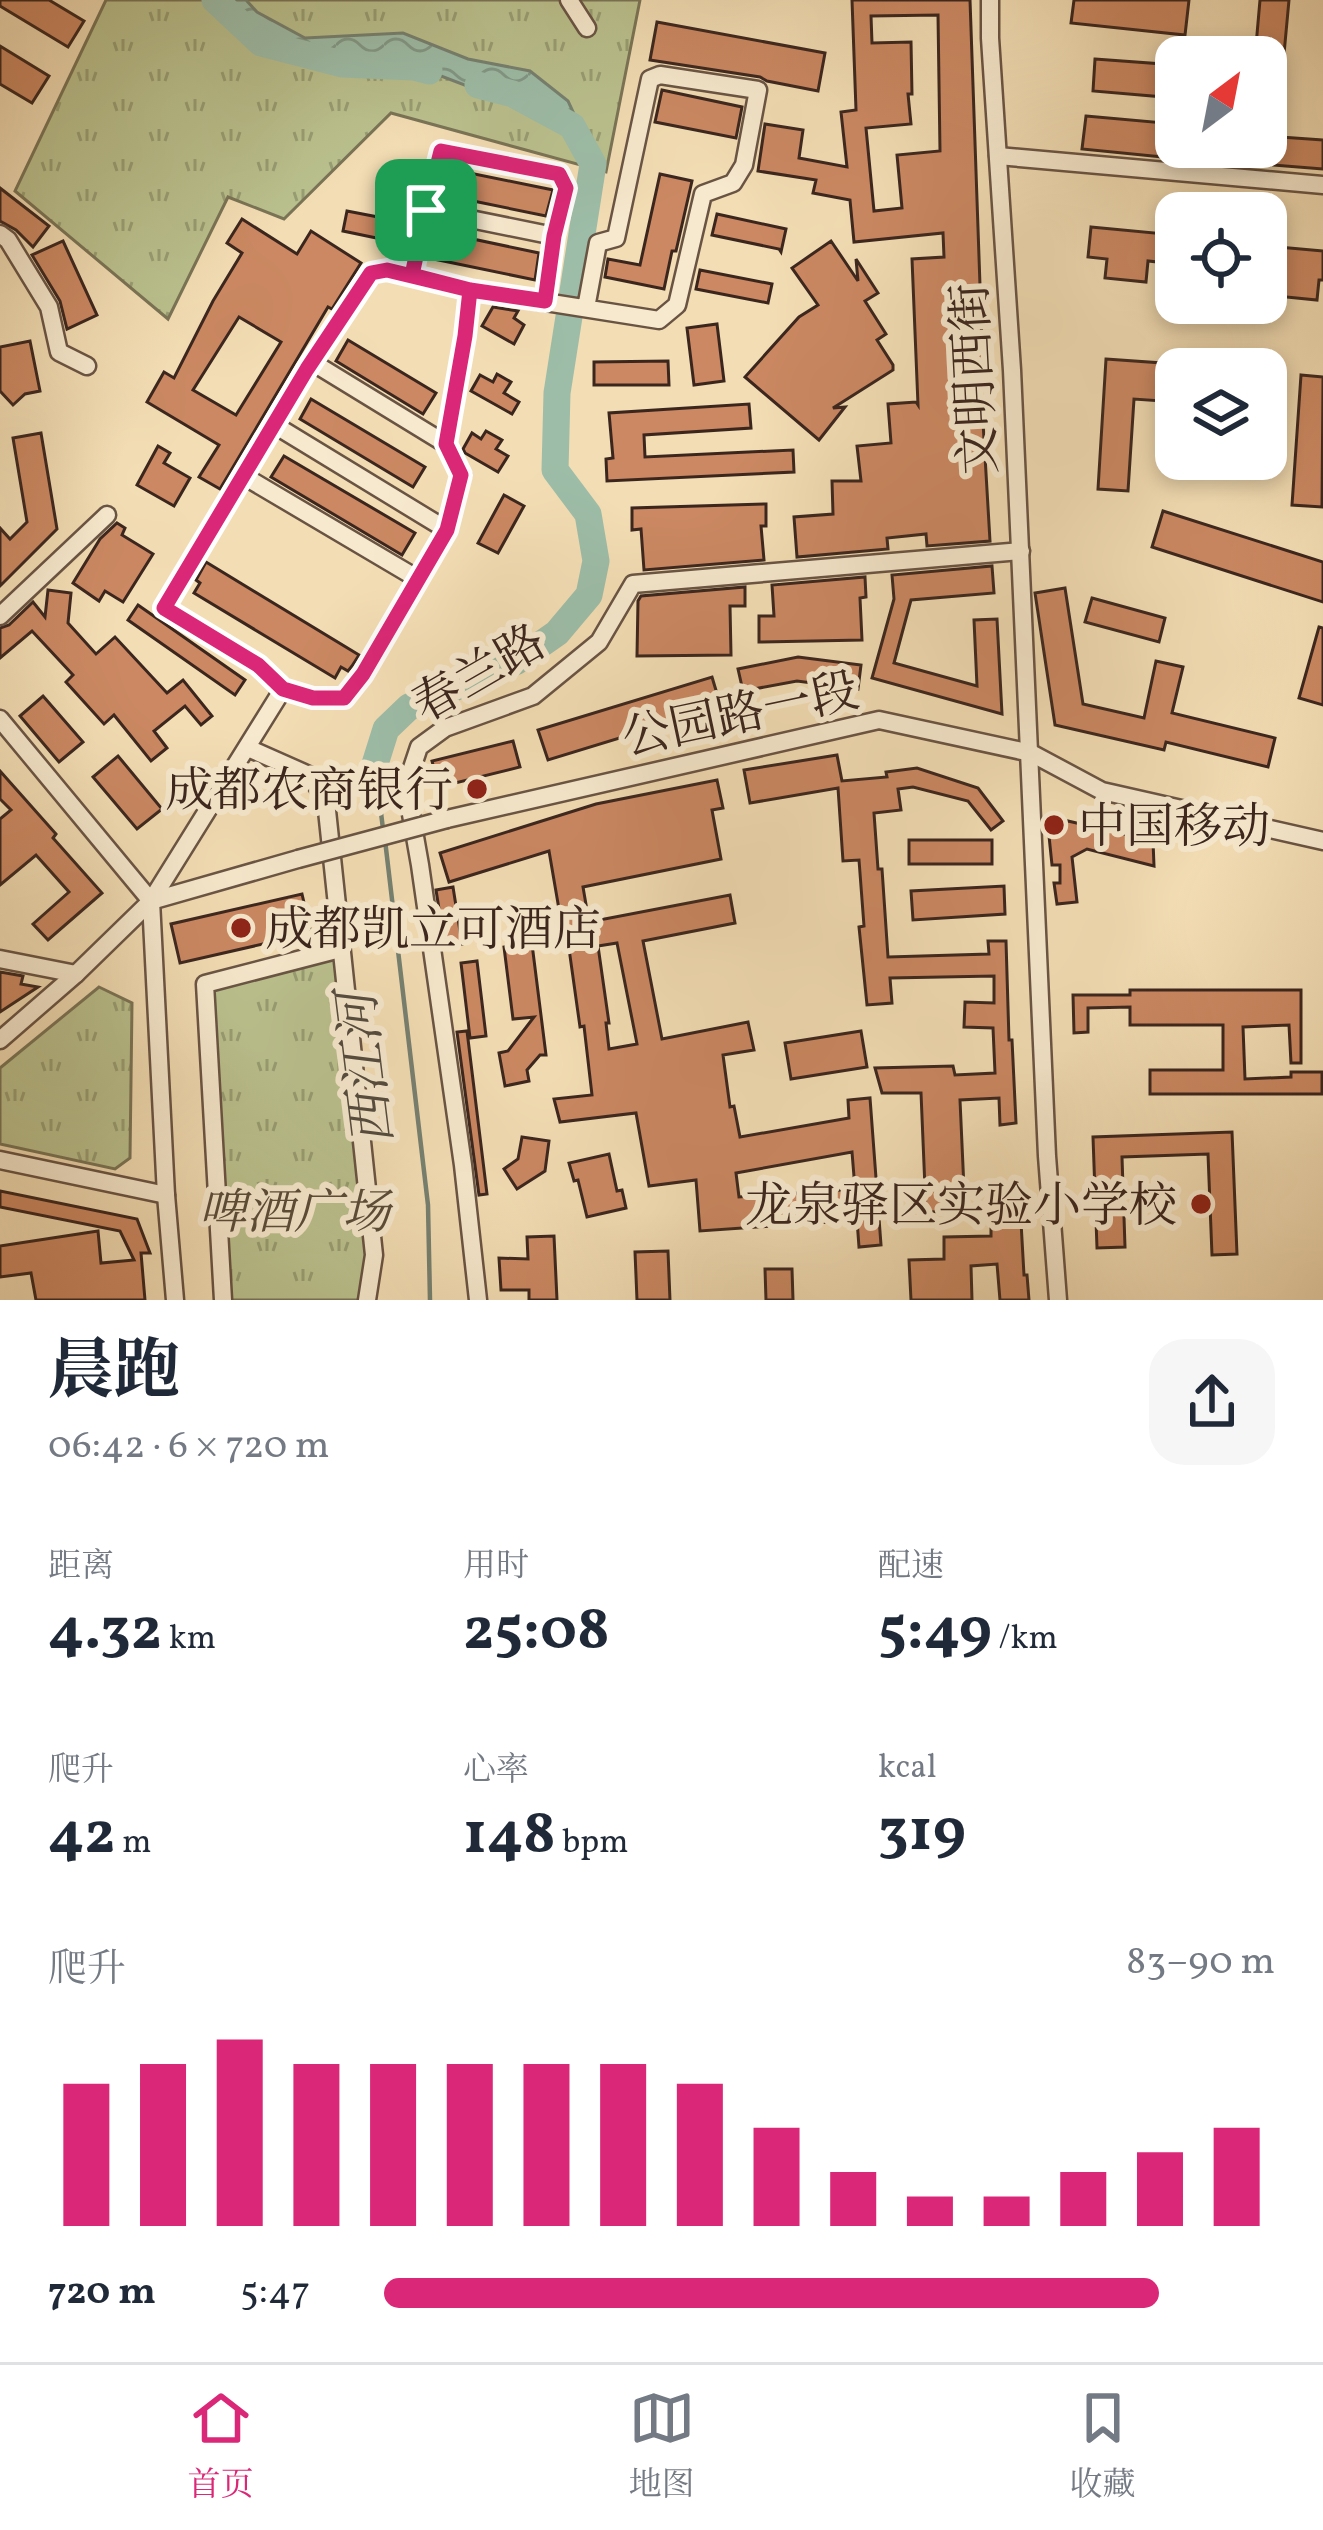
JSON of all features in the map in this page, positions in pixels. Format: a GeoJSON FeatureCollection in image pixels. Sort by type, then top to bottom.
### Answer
{"type":"FeatureCollection","features":[{"type":"Feature","properties":{"kind":"street"},"geometry":{"type":"LineString","coordinates":[[569,0],[587,28]]}},
{"type":"Feature","properties":{"kind":"street","name":"文明西街"},"geometry":{"type":"LineString","coordinates":[[990,0],[1058,1300]]}},
{"type":"Feature","properties":{"kind":"street"},"geometry":{"type":"LineString","coordinates":[[312,362],[446,444],[461,475],[447,530],[363,674],[344,698],[313,698],[283,689],[258,665],[164,608],[242,475],[312,362],[371,273],[387,270],[470,290],[659,320],[677,305],[703,194],[733,183],[744,165],[758,90],[660,75],[650,79],[616,238],[598,243],[584,308]]}},
{"type":"Feature","properties":{"kind":"street"},"geometry":{"type":"LineString","coordinates":[[412,275],[441,151],[559,174],[566,188],[554,236],[553,302]]}},
{"type":"Feature","properties":{"kind":"street"},"geometry":{"type":"LineString","coordinates":[[998,156],[1323,185]]}},
{"type":"Feature","properties":{"kind":"street"},"geometry":{"type":"LineString","coordinates":[[426,210],[554,236]]}},
{"type":"Feature","properties":{"kind":"street"},"geometry":{"type":"LineString","coordinates":[[0,234],[49,308],[58,352],[87,366]]}},
{"type":"Feature","properties":{"kind":"street"},"geometry":{"type":"LineString","coordinates":[[446,444],[470,290]]}},
{"type":"Feature","properties":{"kind":"street"},"geometry":{"type":"LineString","coordinates":[[274,424],[447,530]]}},
{"type":"Feature","properties":{"kind":"street"},"geometry":{"type":"LineString","coordinates":[[242,475],[418,579]]}},
{"type":"Feature","properties":{"kind":"street"},"geometry":{"type":"LineString","coordinates":[[0,616],[107,515]]}},
{"type":"Feature","properties":{"kind":"street","name":"春兰路"},"geometry":{"type":"LineString","coordinates":[[478,1300],[463,1165],[406,786],[419,747],[445,728],[532,696],[598,642],[633,584],[1021,551]]}},
{"type":"Feature","properties":{"kind":"street"},"geometry":{"type":"LineString","coordinates":[[0,1040],[151,902],[283,689]]}},
{"type":"Feature","properties":{"kind":"street"},"geometry":{"type":"LineString","coordinates":[[0,719],[151,902],[175,1300]]}},
{"type":"Feature","properties":{"kind":"street","name":"公园路一段"},"geometry":{"type":"LineString","coordinates":[[151,902],[447,819],[879,720],[1030,753],[1102,790],[1323,841]]}},
{"type":"Feature","properties":{"kind":"street"},"geometry":{"type":"LineString","coordinates":[[248,748],[311,776],[326,801],[374,1255],[367,1300]]}},
{"type":"Feature","properties":{"kind":"street"},"geometry":{"type":"LineString","coordinates":[[224,1300],[205,984],[340,949]]}},
{"type":"Feature","properties":{"kind":"street"},"geometry":{"type":"LineString","coordinates":[[0,959],[76,974]]}},
{"type":"Feature","properties":{"kind":"street"},"geometry":{"type":"LineString","coordinates":[[0,1160],[166,1195]]}},
{"type":"Feature","properties":{"kind":"green space"},"geometry":{"type":"Polygon","coordinates":[[[106,0],[640,0],[606,172],[391,113],[284,219],[228,197],[168,319],[15,191],[106,0]]]}},
{"type":"Feature","properties":{"kind":"green space","name":"啤酒广场"},"geometry":{"type":"Polygon","coordinates":[[[340,949],[374,1255],[367,1300],[223,1300],[205,984],[340,949]]]}},
{"type":"Feature","properties":{"kind":"green space"},"geometry":{"type":"Polygon","coordinates":[[[99,987],[132,1003],[130,1158],[115,1169],[0,1144],[0,1068],[99,987]]]}},
{"type":"Feature","properties":{"kind":"water"},"geometry":{"type":"Polygon","coordinates":[[[206,0],[246,0],[257,12],[305,38],[403,33],[468,59],[530,71],[568,101],[582,131],[524,92],[488,94],[428,71],[253,46],[206,0]]]}},
{"type":"Feature","properties":{"kind":"building"},"geometry":{"type":"Polygon","coordinates":[[[0,0],[49,0],[84,21],[68,47],[0,6],[0,0]]]}},
{"type":"Feature","properties":{"kind":"building"},"geometry":{"type":"Polygon","coordinates":[[[852,0],[970,0],[980,371],[990,541],[927,546],[926,534],[887,538],[888,549],[797,557],[794,517],[833,514],[832,481],[861,481],[857,446],[891,443],[888,404],[918,405],[912,259],[944,257],[943,233],[854,242],[850,200],[813,193],[816,180],[758,171],[765,124],[803,130],[799,158],[847,167],[841,112],[856,110],[852,0]],[[938,15],[871,16],[872,43],[911,42],[912,94],[908,94],[911,124],[866,128],[874,211],[902,208],[897,155],[940,151],[938,15]]]}},
{"type":"Feature","properties":{"kind":"building"},"geometry":{"type":"Polygon","coordinates":[[[1074,0],[1189,0],[1185,35],[1071,23],[1074,0]]]}},
{"type":"Feature","properties":{"kind":"building"},"geometry":{"type":"Polygon","coordinates":[[[1260,0],[1289,0],[1286,36],[1257,36],[1260,0]]]}},
{"type":"Feature","properties":{"kind":"building"},"geometry":{"type":"Polygon","coordinates":[[[657,22],[825,53],[818,91],[650,60],[657,22]]]}},
{"type":"Feature","properties":{"kind":"building"},"geometry":{"type":"Polygon","coordinates":[[[0,46],[49,76],[32,103],[0,84],[0,46]]]}},
{"type":"Feature","properties":{"kind":"building"},"geometry":{"type":"Polygon","coordinates":[[[1095,59],[1155,63],[1155,96],[1093,91],[1095,59]]]}},
{"type":"Feature","properties":{"kind":"building"},"geometry":{"type":"Polygon","coordinates":[[[662,90],[742,107],[736,138],[655,122],[662,90]]]}},
{"type":"Feature","properties":{"kind":"building"},"geometry":{"type":"Polygon","coordinates":[[[1086,116],[1155,122],[1155,156],[1082,149],[1086,116]]]}},
{"type":"Feature","properties":{"kind":"building"},"geometry":{"type":"Polygon","coordinates":[[[1287,137],[1323,140],[1323,169],[1287,166],[1287,137]]]}},
{"type":"Feature","properties":{"kind":"building"},"geometry":{"type":"Polygon","coordinates":[[[450,169],[553,190],[546,216],[444,195],[450,169]]]}},
{"type":"Feature","properties":{"kind":"building"},"geometry":{"type":"Polygon","coordinates":[[[660,174],[692,181],[664,289],[605,277],[608,259],[640,265],[660,174]]]}},
{"type":"Feature","properties":{"kind":"building"},"geometry":{"type":"Polygon","coordinates":[[[0,188],[49,226],[33,247],[0,221],[0,188]]]}},
{"type":"Feature","properties":{"kind":"building"},"geometry":{"type":"Polygon","coordinates":[[[347,211],[409,223],[405,244],[343,231],[347,211]]]}},
{"type":"Feature","properties":{"kind":"building"},"geometry":{"type":"Polygon","coordinates":[[[717,214],[786,229],[781,252],[712,235],[717,214]]]}},
{"type":"Feature","properties":{"kind":"building"},"geometry":{"type":"Polygon","coordinates":[[[242,219],[297,254],[311,231],[361,263],[332,309],[328,307],[220,489],[199,477],[219,445],[147,402],[164,372],[174,378],[242,253],[227,243],[242,219]],[[239,317],[193,390],[236,415],[281,342],[239,317]]]}},
{"type":"Feature","properties":{"kind":"building"},"geometry":{"type":"Polygon","coordinates":[[[1091,227],[1155,233],[1155,262],[1148,261],[1146,282],[1105,278],[1107,259],[1088,257],[1091,227]]]}},
{"type":"Feature","properties":{"kind":"building"},"geometry":{"type":"Polygon","coordinates":[[[435,231],[539,253],[535,280],[429,258],[435,231]]]}},
{"type":"Feature","properties":{"kind":"building"},"geometry":{"type":"Polygon","coordinates":[[[63,241],[97,315],[67,329],[60,301],[32,255],[63,241]]]}},
{"type":"Feature","properties":{"kind":"building"},"geometry":{"type":"Polygon","coordinates":[[[831,241],[858,281],[856,259],[878,293],[865,301],[886,334],[877,340],[893,370],[833,408],[845,407],[819,440],[745,377],[799,317],[818,305],[792,268],[831,241]]]}},
{"type":"Feature","properties":{"kind":"building"},"geometry":{"type":"Polygon","coordinates":[[[1287,248],[1323,251],[1317,300],[1287,297],[1287,248]]]}},
{"type":"Feature","properties":{"kind":"building"},"geometry":{"type":"Polygon","coordinates":[[[700,270],[772,284],[768,303],[696,289],[700,270]]]}},
{"type":"Feature","properties":{"kind":"building"},"geometry":{"type":"Polygon","coordinates":[[[493,307],[518,311],[514,318],[524,325],[514,344],[482,326],[493,307]]]}},
{"type":"Feature","properties":{"kind":"building"},"geometry":{"type":"Polygon","coordinates":[[[717,324],[724,381],[694,385],[687,328],[717,324]]]}},
{"type":"Feature","properties":{"kind":"building"},"geometry":{"type":"Polygon","coordinates":[[[348,340],[436,393],[423,414],[336,361],[348,340]]]}},
{"type":"Feature","properties":{"kind":"building"},"geometry":{"type":"Polygon","coordinates":[[[30,341],[40,391],[25,394],[13,405],[0,391],[0,347],[30,341]]]}},
{"type":"Feature","properties":{"kind":"building"},"geometry":{"type":"Polygon","coordinates":[[[1106,359],[1155,362],[1155,400],[1134,399],[1128,491],[1098,489],[1106,359]]]}},
{"type":"Feature","properties":{"kind":"building"},"geometry":{"type":"Polygon","coordinates":[[[668,361],[669,385],[594,385],[594,362],[668,361]]]}},
{"type":"Feature","properties":{"kind":"building"},"geometry":{"type":"Polygon","coordinates":[[[497,374],[511,382],[504,393],[519,402],[512,414],[471,391],[480,375],[493,382],[497,374]]]}},
{"type":"Feature","properties":{"kind":"building"},"geometry":{"type":"Polygon","coordinates":[[[1301,375],[1323,377],[1322,507],[1292,505],[1301,375]]]}},
{"type":"Feature","properties":{"kind":"building"},"geometry":{"type":"Polygon","coordinates":[[[311,399],[425,467],[413,487],[300,419],[311,399]]]}},
{"type":"Feature","properties":{"kind":"building"},"geometry":{"type":"Polygon","coordinates":[[[749,404],[751,428],[644,435],[645,457],[793,450],[794,472],[607,481],[606,459],[613,458],[609,413],[749,404]]]}},
{"type":"Feature","properties":{"kind":"building"},"geometry":{"type":"Polygon","coordinates":[[[486,431],[502,440],[496,449],[508,456],[498,472],[463,449],[472,433],[481,439],[486,431]]]}},
{"type":"Feature","properties":{"kind":"building"},"geometry":{"type":"Polygon","coordinates":[[[41,433],[57,529],[0,586],[0,528],[10,539],[27,522],[13,438],[41,433]]]}},
{"type":"Feature","properties":{"kind":"building"},"geometry":{"type":"Polygon","coordinates":[[[158,446],[170,453],[164,463],[190,478],[174,506],[137,485],[158,446]]]}},
{"type":"Feature","properties":{"kind":"building"},"geometry":{"type":"Polygon","coordinates":[[[284,456],[415,533],[402,555],[271,477],[284,456]]]}},
{"type":"Feature","properties":{"kind":"building"},"geometry":{"type":"Polygon","coordinates":[[[504,495],[524,506],[498,553],[478,543],[504,495]]]}},
{"type":"Feature","properties":{"kind":"building"},"geometry":{"type":"Polygon","coordinates":[[[766,504],[766,526],[761,526],[764,560],[644,570],[641,529],[632,530],[632,508],[766,504]]]}},
{"type":"Feature","properties":{"kind":"building"},"geometry":{"type":"Polygon","coordinates":[[[1163,511],[1323,562],[1323,602],[1152,547],[1163,511]]]}},
{"type":"Feature","properties":{"kind":"building"},"geometry":{"type":"Polygon","coordinates":[[[117,523],[125,528],[122,535],[153,554],[123,602],[105,591],[99,601],[73,583],[100,539],[117,523]]]}},
{"type":"Feature","properties":{"kind":"building"},"geometry":{"type":"Polygon","coordinates":[[[206,562],[359,655],[352,666],[348,671],[341,667],[335,678],[194,593],[206,562]]]}},
{"type":"Feature","properties":{"kind":"building"},"geometry":{"type":"Polygon","coordinates":[[[992,566],[994,593],[911,600],[894,663],[977,686],[974,620],[997,619],[1002,714],[872,678],[894,599],[892,575],[992,566]]]}},
{"type":"Feature","properties":{"kind":"building"},"geometry":{"type":"Polygon","coordinates":[[[865,577],[866,597],[860,598],[862,640],[759,642],[759,616],[774,616],[772,585],[865,577]]]}},
{"type":"Feature","properties":{"kind":"building"},"geometry":{"type":"Polygon","coordinates":[[[745,587],[745,606],[730,606],[731,655],[637,656],[641,596],[745,587]]]}},
{"type":"Feature","properties":{"kind":"building"},"geometry":{"type":"Polygon","coordinates":[[[1065,588],[1083,704],[1144,718],[1156,661],[1183,667],[1172,713],[1275,738],[1268,767],[1166,742],[1164,750],[1055,725],[1035,593],[1065,588]]]}},
{"type":"Feature","properties":{"kind":"building"},"geometry":{"type":"Polygon","coordinates":[[[48,590],[71,593],[68,623],[96,654],[115,637],[167,693],[183,680],[212,716],[201,725],[185,706],[154,731],[167,748],[151,761],[114,715],[104,724],[66,682],[73,675],[32,631],[0,658],[0,628],[33,602],[45,617],[48,590]]]}},
{"type":"Feature","properties":{"kind":"building"},"geometry":{"type":"Polygon","coordinates":[[[1092,598],[1165,618],[1159,642],[1085,622],[1092,598]]]}},
{"type":"Feature","properties":{"kind":"building"},"geometry":{"type":"Polygon","coordinates":[[[138,605],[245,680],[235,695],[128,620],[138,605]]]}},
{"type":"Feature","properties":{"kind":"building"},"geometry":{"type":"Polygon","coordinates":[[[1319,627],[1323,628],[1323,705],[1299,698],[1319,627]]]}},
{"type":"Feature","properties":{"kind":"building"},"geometry":{"type":"Polygon","coordinates":[[[798,657],[861,665],[858,689],[797,681],[743,691],[738,669],[798,657]]]}},
{"type":"Feature","properties":{"kind":"building"},"geometry":{"type":"Polygon","coordinates":[[[712,677],[721,707],[548,760],[538,730],[712,677]]]}},
{"type":"Feature","properties":{"kind":"building"},"geometry":{"type":"Polygon","coordinates":[[[43,696],[83,742],[59,762],[20,716],[43,696]]]}},
{"type":"Feature","properties":{"kind":"building"},"geometry":{"type":"Polygon","coordinates":[[[513,741],[520,767],[439,787],[432,761],[513,741]]]}},
{"type":"Feature","properties":{"kind":"building"},"geometry":{"type":"Polygon","coordinates":[[[837,755],[842,781],[887,777],[886,772],[917,768],[978,788],[1003,821],[991,830],[968,801],[913,787],[898,789],[901,810],[874,813],[888,957],[989,954],[988,941],[1006,941],[1016,1123],[1000,1125],[999,1098],[960,1100],[965,1211],[926,1212],[921,1093],[882,1093],[875,1068],[953,1066],[955,1075],[995,1073],[993,1028],[964,1027],[965,1002],[994,1003],[994,976],[890,978],[892,1003],[867,1005],[859,927],[864,926],[859,860],[843,861],[838,788],[750,803],[744,770],[837,755]]]}},
{"type":"Feature","properties":{"kind":"building"},"geometry":{"type":"Polygon","coordinates":[[[118,756],[162,809],[137,829],[93,777],[118,756]]]}},
{"type":"Feature","properties":{"kind":"building"},"geometry":{"type":"Polygon","coordinates":[[[0,771],[102,893],[48,940],[33,924],[69,892],[36,855],[0,885],[0,819],[11,810],[0,799],[0,771]]]}},
{"type":"Feature","properties":{"kind":"building"},"geometry":{"type":"Polygon","coordinates":[[[717,780],[723,808],[712,810],[721,859],[583,887],[589,922],[730,895],[735,923],[643,941],[662,1039],[748,1022],[754,1050],[723,1055],[730,1107],[734,1106],[740,1137],[849,1118],[848,1100],[870,1098],[881,1245],[859,1247],[857,1220],[700,1231],[696,1180],[649,1186],[636,1113],[560,1122],[554,1099],[592,1095],[584,1026],[580,1027],[565,920],[561,921],[549,851],[449,882],[440,853],[596,804],[717,780]],[[617,943],[598,946],[609,1049],[637,1044],[617,943]],[[852,1152],[736,1173],[739,1197],[855,1189],[852,1152]]]}},
{"type":"Feature","properties":{"kind":"building"},"geometry":{"type":"Polygon","coordinates":[[[1068,821],[1153,841],[1154,866],[1087,849],[1072,857],[1077,902],[1057,904],[1054,883],[1060,883],[1060,865],[1052,865],[1049,836],[1068,821]]]}},
{"type":"Feature","properties":{"kind":"building"},"geometry":{"type":"Polygon","coordinates":[[[909,840],[992,840],[992,864],[909,864],[909,840]]]}},
{"type":"Feature","properties":{"kind":"building"},"geometry":{"type":"Polygon","coordinates":[[[1004,886],[1005,914],[913,920],[911,891],[1004,886]]]}},
{"type":"Feature","properties":{"kind":"building"},"geometry":{"type":"Polygon","coordinates":[[[453,887],[462,944],[445,946],[436,890],[453,887]]]}},
{"type":"Feature","properties":{"kind":"building","name":"成都凯立可酒店"},"geometry":{"type":"Polygon","coordinates":[[[302,894],[311,933],[180,963],[171,924],[302,894]]]}},
{"type":"Feature","properties":{"kind":"building"},"geometry":{"type":"Polygon","coordinates":[[[532,944],[546,1055],[540,1055],[527,1070],[529,1081],[505,1086],[499,1053],[508,1051],[534,1017],[513,1019],[504,947],[532,944]]]}},
{"type":"Feature","properties":{"kind":"building"},"geometry":{"type":"Polygon","coordinates":[[[477,961],[486,1036],[470,1038],[461,963],[477,961]]]}},
{"type":"Feature","properties":{"kind":"building"},"geometry":{"type":"Polygon","coordinates":[[[0,972],[23,976],[21,984],[38,987],[0,1012],[0,972]]]}},
{"type":"Feature","properties":{"kind":"building"},"geometry":{"type":"Polygon","coordinates":[[[1130,990],[1301,990],[1301,1063],[1291,1063],[1289,1025],[1243,1027],[1245,1079],[1322,1072],[1322,1094],[1150,1094],[1150,1070],[1223,1070],[1223,1025],[1130,1025],[1130,1007],[1088,1008],[1088,1032],[1074,1033],[1073,995],[1130,995],[1130,990]]]}},
{"type":"Feature","properties":{"kind":"building"},"geometry":{"type":"Polygon","coordinates":[[[467,1031],[487,1194],[479,1195],[457,1032],[467,1031]]]}},
{"type":"Feature","properties":{"kind":"building"},"geometry":{"type":"Polygon","coordinates":[[[861,1031],[867,1067],[791,1079],[785,1043],[861,1031]]]}},
{"type":"Feature","properties":{"kind":"building","name":"龙泉驿区实验小学校"},"geometry":{"type":"Polygon","coordinates":[[[1232,1132],[1237,1254],[1212,1255],[1208,1154],[1122,1157],[1125,1247],[1097,1248],[1093,1137],[1232,1132]]]}},
{"type":"Feature","properties":{"kind":"building"},"geometry":{"type":"Polygon","coordinates":[[[522,1137],[549,1141],[545,1171],[517,1189],[504,1169],[518,1159],[522,1137]]]}},
{"type":"Feature","properties":{"kind":"building"},"geometry":{"type":"Polygon","coordinates":[[[609,1154],[626,1208],[587,1217],[569,1163],[609,1154]]]}},
{"type":"Feature","properties":{"kind":"building"},"geometry":{"type":"Polygon","coordinates":[[[0,1191],[137,1219],[150,1253],[141,1253],[145,1300],[36,1300],[31,1273],[0,1277],[0,1246],[98,1231],[101,1263],[134,1260],[120,1231],[0,1207],[0,1191]]]}},
{"type":"Feature","properties":{"kind":"building"},"geometry":{"type":"Polygon","coordinates":[[[1021,1222],[1029,1300],[1000,1300],[997,1264],[971,1266],[972,1300],[911,1300],[909,1260],[944,1259],[944,1237],[991,1236],[991,1224],[1021,1222]]]}},
{"type":"Feature","properties":{"kind":"building"},"geometry":{"type":"Polygon","coordinates":[[[554,1236],[557,1300],[529,1300],[529,1290],[501,1290],[499,1258],[528,1259],[527,1237],[554,1236]]]}},
{"type":"Feature","properties":{"kind":"building"},"geometry":{"type":"Polygon","coordinates":[[[668,1251],[670,1300],[637,1300],[635,1252],[668,1251]]]}},
{"type":"Feature","properties":{"kind":"building"},"geometry":{"type":"Polygon","coordinates":[[[765,1269],[792,1269],[793,1300],[766,1300],[765,1269]]]}},
{"type":"Feature","properties":{"kind":"waterway","name":"西江河"},"geometry":{"type":"LineString","coordinates":[[215,0],[261,43],[342,64],[429,71]]}},
{"type":"Feature","properties":{"kind":"waterway","name":"西江河"},"geometry":{"type":"LineString","coordinates":[[375,764],[386,729],[409,707],[517,661],[557,633],[589,595],[596,561],[588,514],[555,470],[557,393],[593,164],[572,126],[513,94],[478,85]]}},
{"type":"Feature","properties":{"kind":"waterway","name":"西江河"},"geometry":{"type":"LineString","coordinates":[[375,764],[383,829]]}},
{"type":"Feature","properties":{"kind":"waterway","name":"西江河"},"geometry":{"type":"LineString","coordinates":[[385,840],[428,1205],[430,1300]]}},
{"type":"Feature","properties":{"kind":"place","name":"成都农商银行"},"geometry":{"type":"Point","coordinates":[477,789]}},
{"type":"Feature","properties":{"kind":"place","name":"中国移动"},"geometry":{"type":"Point","coordinates":[1054,825]}},
{"type":"Feature","properties":{"kind":"place","name":"成都凯立可酒店"},"geometry":{"type":"Point","coordinates":[241,928]}},
{"type":"Feature","properties":{"kind":"place","name":"龙泉驿区实验小学校"},"geometry":{"type":"Point","coordinates":[1201,1204]}},
{"type":"Feature","properties":{"kind":"route"},"geometry":{"type":"LineString","coordinates":[[426,210],[412,275],[470,290],[446,444],[461,475],[447,530],[363,674],[344,698],[313,698],[283,689],[258,665],[164,608],[307,369],[371,273],[387,270],[470,290],[545,301],[566,188],[559,174],[441,151],[426,210]]}}]}
